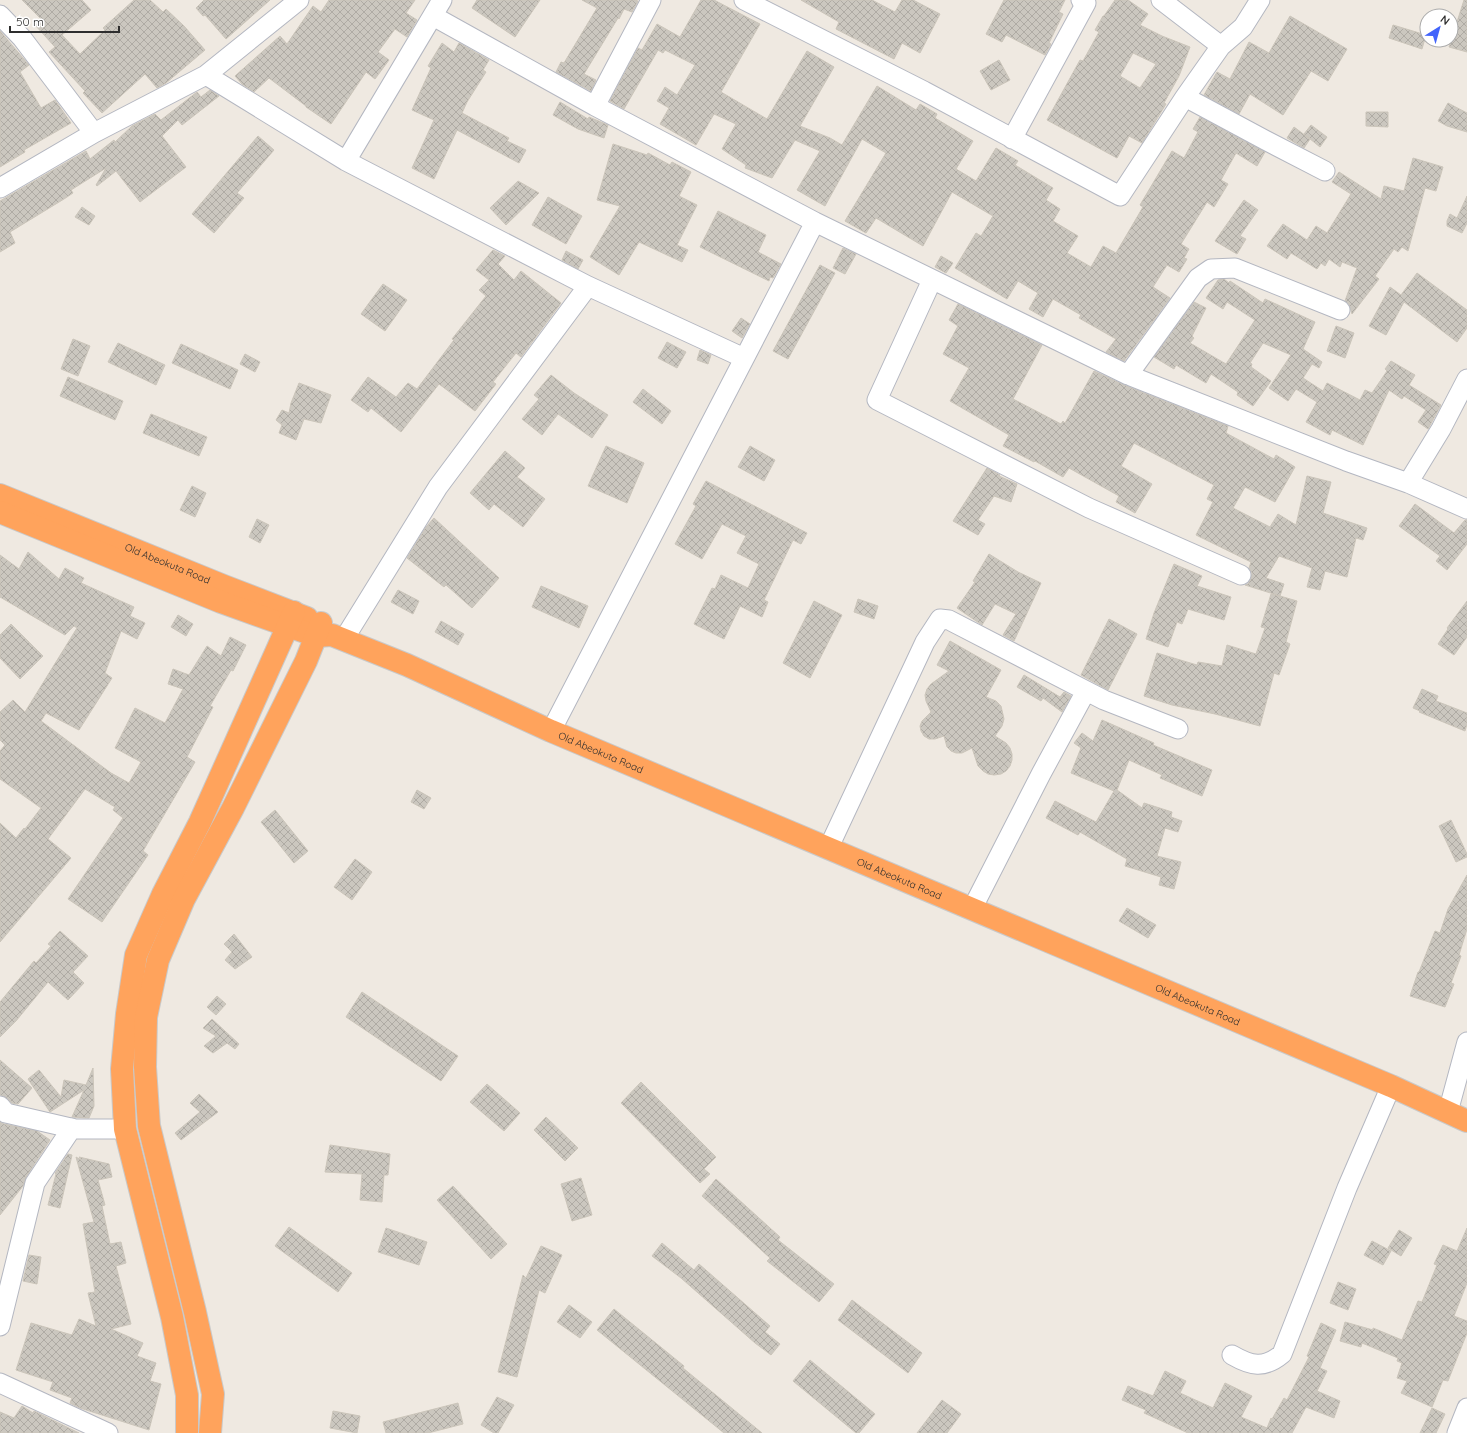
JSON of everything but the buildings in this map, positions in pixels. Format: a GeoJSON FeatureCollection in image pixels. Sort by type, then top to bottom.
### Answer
{"type":"FeatureCollection","features":[{"type":"Feature","properties":{"kind":"highway","name":"Old Abeokuta Road"},"geometry":{"type":"LineString","coordinates":[[0,495],[224,586],[284,619]]}},
{"type":"Feature","properties":{"kind":"highway","name":"Old Abeokuta Road"},"geometry":{"type":"LineString","coordinates":[[0,512],[221,602],[284,619],[328,634],[408,665],[551,731],[1391,1086],[1458,1117]]}},
{"type":"Feature","properties":{"kind":"highway"},"geometry":{"type":"LineString","coordinates":[[187,1433],[187,1395],[172,1317],[125,1129],[122,1069],[127,1014],[136,955],[162,894],[200,822],[274,654],[273,630],[284,619]]}},
{"type":"Feature","properties":{"kind":"highway"},"geometry":{"type":"LineString","coordinates":[[210,1433],[212,1394],[195,1312],[149,1126],[145,1066],[146,1017],[158,960],[184,900],[233,808],[306,661],[328,634]]}},
{"type":"Feature","properties":{"kind":"street"},"geometry":{"type":"LineString","coordinates":[[0,188],[94,133],[206,75],[299,0]]}},
{"type":"Feature","properties":{"kind":"street"},"geometry":{"type":"LineString","coordinates":[[346,161],[442,0]]}},
{"type":"Feature","properties":{"kind":"street"},"geometry":{"type":"LineString","coordinates":[[595,106],[651,0]]}},
{"type":"Feature","properties":{"kind":"street"},"geometry":{"type":"LineString","coordinates":[[744,0],[924,90],[1012,139],[1120,196],[1185,97],[1221,46],[1243,27],[1260,0]]}},
{"type":"Feature","properties":{"kind":"street"},"geometry":{"type":"LineString","coordinates":[[1012,139],[1086,3],[1081,0]]}},
{"type":"Feature","properties":{"kind":"street"},"geometry":{"type":"LineString","coordinates":[[1161,0],[1221,46]]}},
{"type":"Feature","properties":{"kind":"street"},"geometry":{"type":"LineString","coordinates":[[0,16],[22,38],[94,133]]}},
{"type":"Feature","properties":{"kind":"street"},"geometry":{"type":"LineString","coordinates":[[433,16],[595,106],[815,222],[1128,375],[1346,461],[1408,483],[1467,509]]}},
{"type":"Feature","properties":{"kind":"street"},"geometry":{"type":"LineString","coordinates":[[206,75],[346,161],[588,286],[744,358]]}},
{"type":"Feature","properties":{"kind":"street"},"geometry":{"type":"LineString","coordinates":[[1185,97],[1325,171]]}},
{"type":"Feature","properties":{"kind":"street"},"geometry":{"type":"LineString","coordinates":[[551,731],[815,222]]}},
{"type":"Feature","properties":{"kind":"street"},"geometry":{"type":"LineString","coordinates":[[1128,375],[1198,278],[1211,269],[1235,268],[1340,310]]}},
{"type":"Feature","properties":{"kind":"street"},"geometry":{"type":"LineString","coordinates":[[932,280],[876,400],[1089,508],[1241,575]]}},
{"type":"Feature","properties":{"kind":"street"},"geometry":{"type":"LineString","coordinates":[[328,634],[588,286]]}},
{"type":"Feature","properties":{"kind":"street"},"geometry":{"type":"LineString","coordinates":[[1408,483],[1441,429],[1467,379]]}},
{"type":"Feature","properties":{"kind":"street"},"geometry":{"type":"LineString","coordinates":[[828,849],[925,642],[940,619],[949,620],[1104,700],[1178,729]]}},
{"type":"Feature","properties":{"kind":"street"},"geometry":{"type":"LineString","coordinates":[[972,909],[1041,774],[1086,691]]}},
{"type":"Feature","properties":{"kind":"street"},"geometry":{"type":"LineString","coordinates":[[1458,1117],[1467,1042]]}},
{"type":"Feature","properties":{"kind":"street"},"geometry":{"type":"LineString","coordinates":[[1232,1356],[1244,1362],[1258,1365],[1273,1362],[1282,1354],[1344,1195],[1391,1086]]}},
{"type":"Feature","properties":{"kind":"street"},"geometry":{"type":"LineString","coordinates":[[0,1106],[6,1113],[72,1128],[125,1129]]}},
{"type":"Feature","properties":{"kind":"street"},"geometry":{"type":"LineString","coordinates":[[0,1326],[35,1183],[72,1128]]}},
{"type":"Feature","properties":{"kind":"street"},"geometry":{"type":"LineString","coordinates":[[0,1383],[100,1431]]}},
{"type":"Feature","properties":{"kind":"street"},"geometry":{"type":"LineString","coordinates":[[1457,1433],[1467,1408]]}}]}
